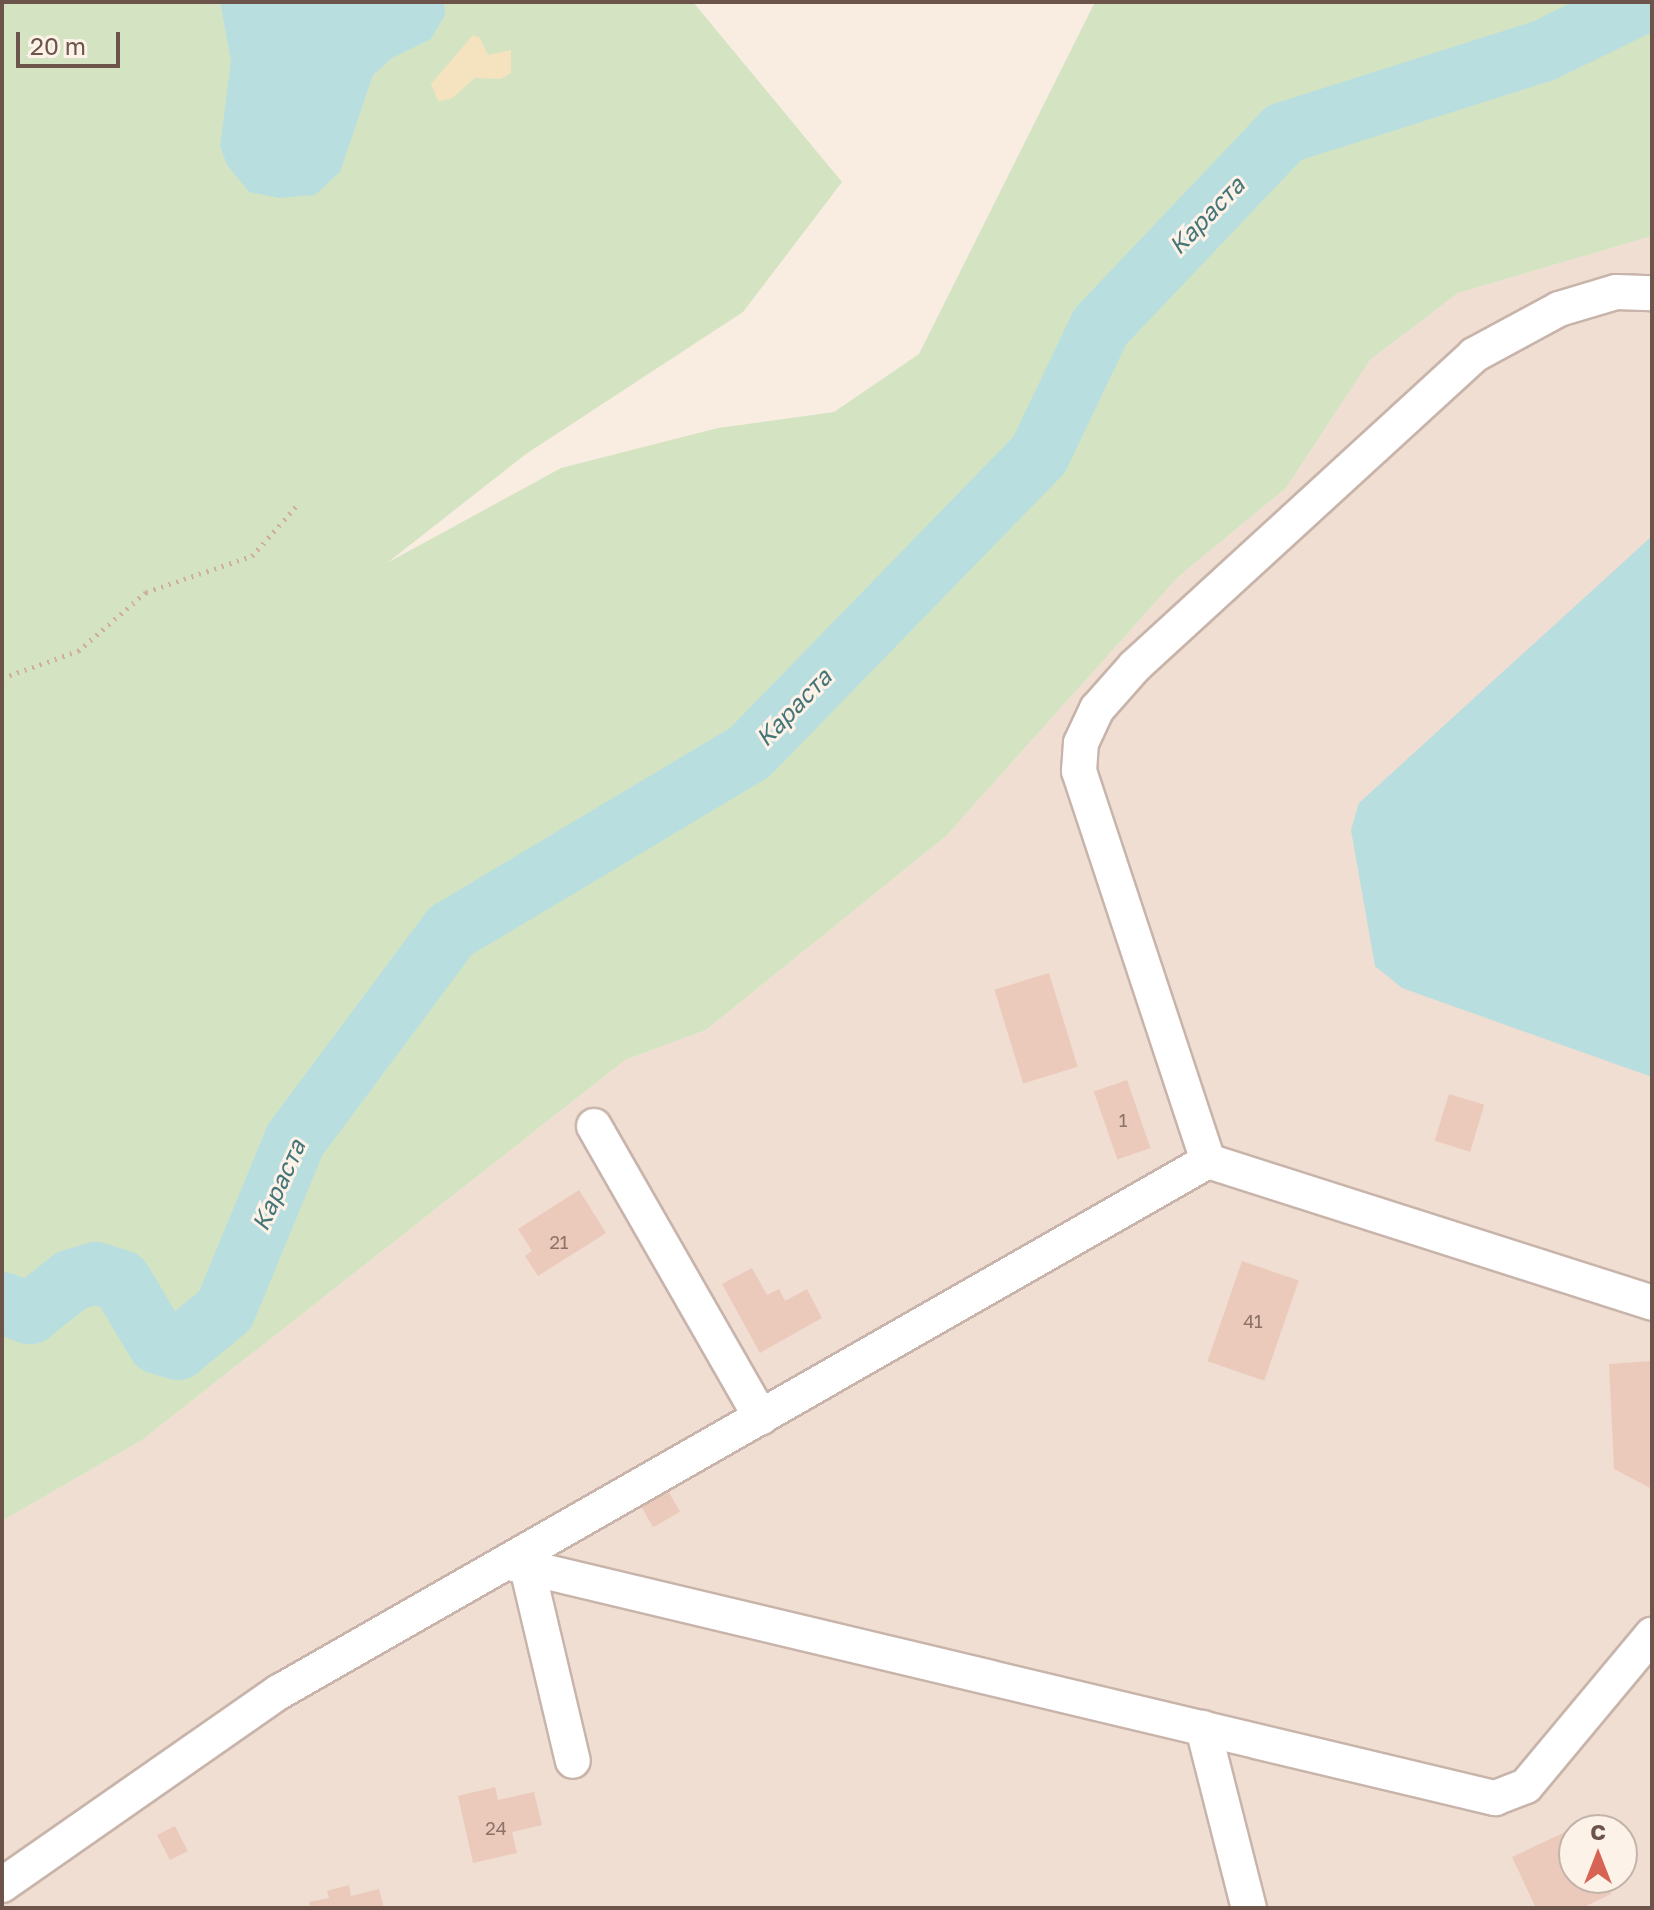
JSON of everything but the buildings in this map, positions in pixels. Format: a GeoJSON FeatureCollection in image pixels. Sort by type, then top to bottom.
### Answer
{"type":"FeatureCollection","features":[{"type":"Feature","properties":{"kind":"street"},"geometry":{"type":"LineString","coordinates":[[1208,1161],[1079,771],[1081,743],[1097,709],[1135,666],[1474,355],[1559,309],[1616,292],[1652,293]]}},
{"type":"Feature","properties":{"kind":"street"},"geometry":{"type":"LineString","coordinates":[[594,1126],[761,1418]]}},
{"type":"Feature","properties":{"kind":"street"},"geometry":{"type":"LineString","coordinates":[[2,1885],[279,1692],[518,1565],[761,1418],[1208,1161],[1652,1303]]}},
{"type":"Feature","properties":{"kind":"street"},"geometry":{"type":"LineString","coordinates":[[518,1565],[1495,1798],[1526,1786],[1652,1635]]}},
{"type":"Feature","properties":{"kind":"street"},"geometry":{"type":"LineString","coordinates":[[518,1565],[573,1761]]}},
{"type":"Feature","properties":{"kind":"street"},"geometry":{"type":"LineString","coordinates":[[1203,1728],[1249,1908]]}},
{"type":"Feature","properties":{"kind":"path"},"geometry":{"type":"LineString","coordinates":[[2,678],[78,651],[146,592],[252,556],[300,502]]}},
{"type":"Feature","properties":{"kind":"shaded area"},"geometry":{"type":"Polygon","coordinates":[[[1652,236],[1652,1908],[2,1908],[2,1521],[142,1440],[625,1060],[706,1030],[946,836],[1178,577],[1286,488],[1370,360],[1458,293],[1652,236]]]}},
{"type":"Feature","properties":{"kind":"green space"},"geometry":{"type":"Polygon","coordinates":[[[2,2],[693,2],[842,182],[743,312],[526,454],[387,563],[561,468],[718,428],[834,412],[919,354],[1095,2],[1652,2],[1652,236],[1458,293],[1370,360],[1286,488],[1178,577],[946,836],[706,1030],[625,1060],[142,1440],[2,1521],[2,2]]]}},
{"type":"Feature","properties":{"kind":"sand"},"geometry":{"type":"Polygon","coordinates":[[[473,35],[480,38],[488,55],[511,50],[511,73],[501,79],[475,78],[451,99],[438,101],[431,84],[473,35]]]}},
{"type":"Feature","properties":{"kind":"water"},"geometry":{"type":"Polygon","coordinates":[[[220,2],[444,2],[445,15],[431,39],[392,58],[373,75],[340,172],[315,195],[280,198],[249,192],[227,165],[220,146],[231,61],[220,2]]]}},
{"type":"Feature","properties":{"kind":"water"},"geometry":{"type":"Polygon","coordinates":[[[1652,536],[1652,1077],[1402,988],[1375,966],[1351,830],[1359,803],[1652,536]]]}},
{"type":"Feature","properties":{"kind":"waterway","name":"Караста"},"geometry":{"type":"LineString","coordinates":[[2,1303],[30,1313],[72,1280],[96,1273],[121,1281],[158,1343],[178,1349],[225,1310],[295,1140],[451,931],[749,753],[1039,455],[1100,327],[1284,133],[1543,51],[1643,2]]}}]}
